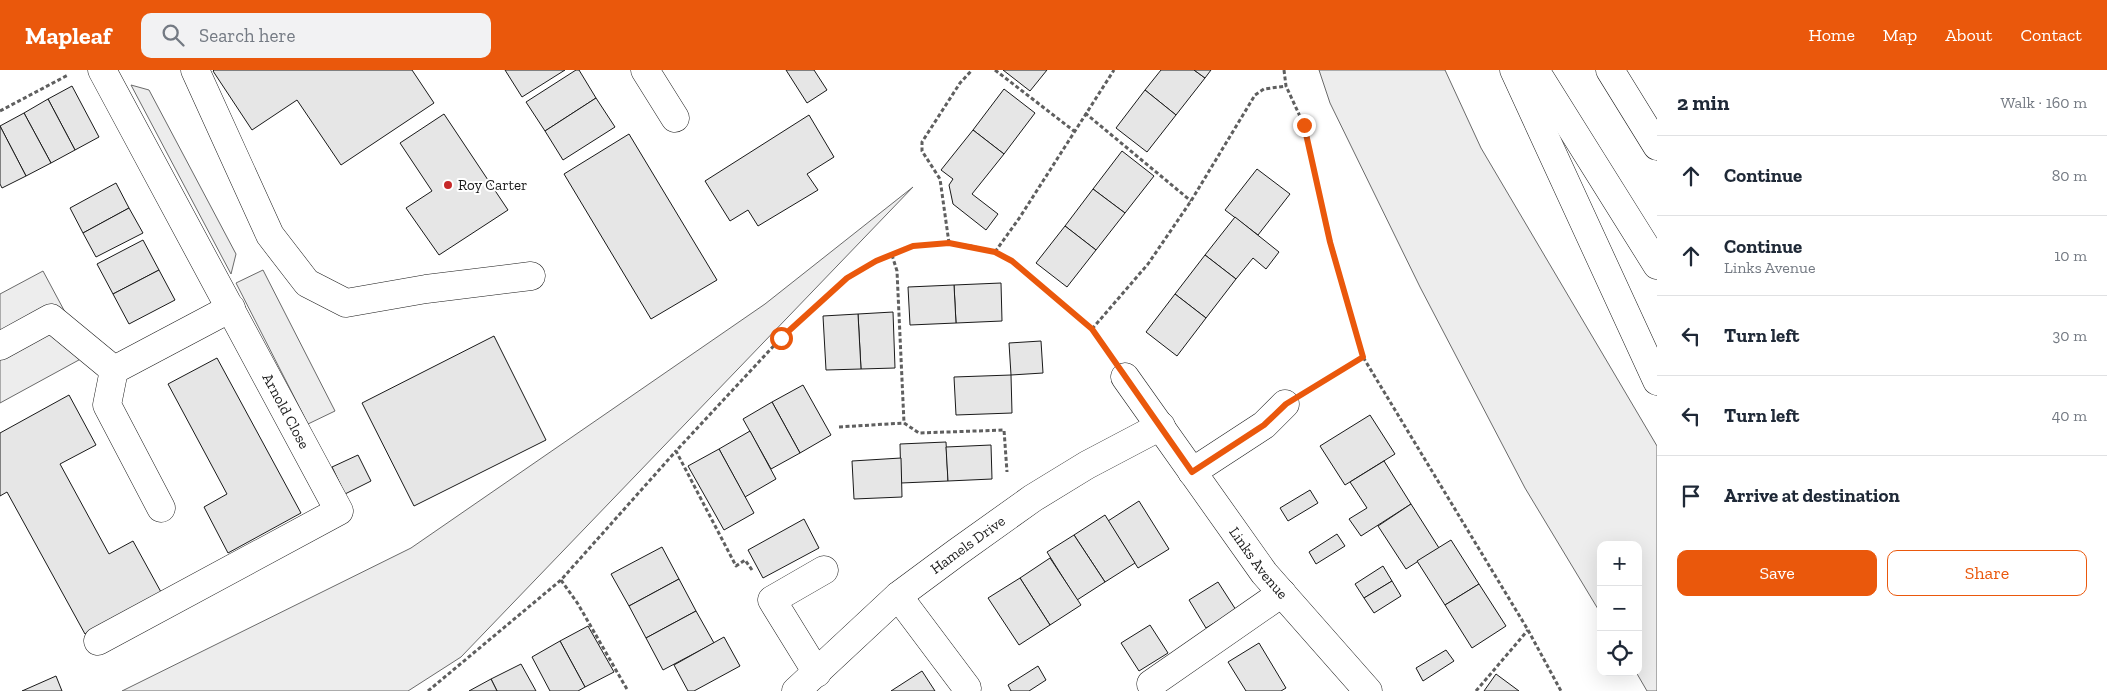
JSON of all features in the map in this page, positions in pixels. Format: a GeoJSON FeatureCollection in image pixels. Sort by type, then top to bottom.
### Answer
{"type":"FeatureCollection","features":[{"type":"Feature","properties":{"kind":"main road","name":"Arnold Close"},"geometry":{"type":"LineString","coordinates":[[98,641],[339,511],[102,70]]}},
{"type":"Feature","properties":{"kind":"main road"},"geometry":{"type":"LineString","coordinates":[[195,70],[270,235],[307,283],[346,302],[531,276]]}},
{"type":"Feature","properties":{"kind":"main road"},"geometry":{"type":"LineString","coordinates":[[645,70],[675,118]]}},
{"type":"Feature","properties":{"kind":"main road"},"geometry":{"type":"LineString","coordinates":[[1514,70],[1657,381]]}},
{"type":"Feature","properties":{"kind":"main road"},"geometry":{"type":"LineString","coordinates":[[1535,70],[1657,265]]}},
{"type":"Feature","properties":{"kind":"main road"},"geometry":{"type":"LineString","coordinates":[[1610,70],[1657,146]]}},
{"type":"Feature","properties":{"kind":"main road"},"geometry":{"type":"LineString","coordinates":[[1630,104],[1657,137]]}},
{"type":"Feature","properties":{"kind":"main road"},"geometry":{"type":"LineString","coordinates":[[114,370],[231,308]]}},
{"type":"Feature","properties":{"kind":"main road"},"geometry":{"type":"LineString","coordinates":[[0,346],[51,318],[114,370]]}},
{"type":"Feature","properties":{"kind":"main road"},"geometry":{"type":"LineString","coordinates":[[114,370],[107,405],[161,508]]}},
{"type":"Feature","properties":{"kind":"main road","name":"Links Avenue"},"geometry":{"type":"LineString","coordinates":[[1125,377],[1264,573],[1368,691]]}},
{"type":"Feature","properties":{"kind":"main road"},"geometry":{"type":"LineString","coordinates":[[1192,472],[1264,425],[1286,404]]}},
{"type":"Feature","properties":{"kind":"main road","name":"Hamels Drive"},"geometry":{"type":"LineString","coordinates":[[796,691],[855,633],[898,596],[1018,509],[1087,465],[1161,426]]}},
{"type":"Feature","properties":{"kind":"main road"},"geometry":{"type":"LineString","coordinates":[[817,672],[772,600],[824,570]]}},
{"type":"Feature","properties":{"kind":"main road"},"geometry":{"type":"LineString","coordinates":[[1150,684],[1282,593]]}},
{"type":"Feature","properties":{"kind":"main road"},"geometry":{"type":"LineString","coordinates":[[898,596],[967,688]]}},
{"type":"Feature","properties":{"kind":"path"},"geometry":{"type":"LineString","coordinates":[[0,111],[76,70]]}},
{"type":"Feature","properties":{"kind":"path"},"geometry":{"type":"LineString","coordinates":[[949,243],[940,179],[922,152],[922,142],[960,83],[972,70]]}},
{"type":"Feature","properties":{"kind":"path"},"geometry":{"type":"LineString","coordinates":[[995,70],[1074,131]]}},
{"type":"Feature","properties":{"kind":"path"},"geometry":{"type":"LineString","coordinates":[[995,252],[1020,217],[1114,70]]}},
{"type":"Feature","properties":{"kind":"path"},"geometry":{"type":"LineString","coordinates":[[1284,70],[1286,86],[1304,125],[1330,242],[1363,357],[1528,630],[1561,691]]}},
{"type":"Feature","properties":{"kind":"path"},"geometry":{"type":"LineString","coordinates":[[1092,329],[1148,264],[1191,201],[1255,95],[1264,89],[1286,86]]}},
{"type":"Feature","properties":{"kind":"path"},"geometry":{"type":"LineString","coordinates":[[1085,113],[1191,201]]}},
{"type":"Feature","properties":{"kind":"path"},"geometry":{"type":"LineString","coordinates":[[428,691],[561,580],[676,451],[781,338],[847,278],[876,261],[913,246],[949,243],[995,252],[1012,261],[1092,329],[1125,377]]}},
{"type":"Feature","properties":{"kind":"path"},"geometry":{"type":"LineString","coordinates":[[892,255],[897,271],[904,423]]}},
{"type":"Feature","properties":{"kind":"path"},"geometry":{"type":"LineString","coordinates":[[1286,404],[1363,357]]}},
{"type":"Feature","properties":{"kind":"path"},"geometry":{"type":"LineString","coordinates":[[839,427],[904,423],[919,434],[1004,430],[1008,492],[1018,509]]}},
{"type":"Feature","properties":{"kind":"path"},"geometry":{"type":"LineString","coordinates":[[676,451],[736,566],[746,560],[772,600]]}},
{"type":"Feature","properties":{"kind":"path"},"geometry":{"type":"LineString","coordinates":[[561,580],[578,604],[628,691]]}},
{"type":"Feature","properties":{"kind":"path"},"geometry":{"type":"LineString","coordinates":[[1476,691],[1528,630]]}},
{"type":"Feature","properties":{"kind":"shaded area"},"geometry":{"type":"Polygon","coordinates":[[[1319,70],[1445,70],[1481,148],[1657,446],[1657,691],[1647,691],[1638,676],[1642,676],[1642,541],[1597,541],[1597,607],[1525,488],[1420,287],[1330,103],[1319,70]]]}},
{"type":"Feature","properties":{"kind":"shaded area"},"geometry":{"type":"Polygon","coordinates":[[[131,85],[149,90],[236,254],[231,274],[131,85]]]}},
{"type":"Feature","properties":{"kind":"shaded area"},"geometry":{"type":"Polygon","coordinates":[[[913,187],[461,657],[408,691],[122,691],[411,548],[765,304],[913,187]]]}},
{"type":"Feature","properties":{"kind":"shaded area"},"geometry":{"type":"Polygon","coordinates":[[[263,270],[335,411],[308,424],[236,283],[263,270]]]}},
{"type":"Feature","properties":{"kind":"shaded area"},"geometry":{"type":"Polygon","coordinates":[[[43,271],[88,355],[0,403],[0,294],[43,271]]]}},
{"type":"Feature","properties":{"kind":"building"},"geometry":{"type":"Polygon","coordinates":[[[214,70],[412,70],[434,103],[341,165],[297,100],[252,130],[214,70]]]}},
{"type":"Feature","properties":{"kind":"building"},"geometry":{"type":"Polygon","coordinates":[[[505,70],[565,70],[522,97],[505,70]]]}},
{"type":"Feature","properties":{"kind":"building"},"geometry":{"type":"Polygon","coordinates":[[[576,70],[579,70],[596,98],[545,131],[526,102],[576,70]]]}},
{"type":"Feature","properties":{"kind":"building"},"geometry":{"type":"Polygon","coordinates":[[[786,70],[814,70],[827,90],[807,103],[786,70]]]}},
{"type":"Feature","properties":{"kind":"building"},"geometry":{"type":"Polygon","coordinates":[[[1003,70],[1047,70],[1030,91],[1003,70]]]}},
{"type":"Feature","properties":{"kind":"building"},"geometry":{"type":"Polygon","coordinates":[[[1161,70],[1194,70],[1205,78],[1176,115],[1145,90],[1161,70]]]}},
{"type":"Feature","properties":{"kind":"building"},"geometry":{"type":"Polygon","coordinates":[[[1194,70],[1211,70],[1205,78],[1194,70]]]}},
{"type":"Feature","properties":{"kind":"building"},"geometry":{"type":"Polygon","coordinates":[[[72,86],[99,137],[75,150],[48,99],[72,86]]]}},
{"type":"Feature","properties":{"kind":"building"},"geometry":{"type":"Polygon","coordinates":[[[1004,89],[1035,113],[1004,154],[973,130],[1004,89]]]}},
{"type":"Feature","properties":{"kind":"building"},"geometry":{"type":"Polygon","coordinates":[[[1145,90],[1176,115],[1147,152],[1116,128],[1145,90]]]}},
{"type":"Feature","properties":{"kind":"building"},"geometry":{"type":"Polygon","coordinates":[[[596,98],[615,127],[563,160],[545,131],[596,98]]]}},
{"type":"Feature","properties":{"kind":"building"},"geometry":{"type":"Polygon","coordinates":[[[48,99],[75,150],[51,163],[24,113],[48,99]]]}},
{"type":"Feature","properties":{"kind":"building"},"geometry":{"type":"Polygon","coordinates":[[[24,113],[51,163],[26,176],[0,126],[24,113]]]}},
{"type":"Feature","properties":{"kind":"building"},"geometry":{"type":"Polygon","coordinates":[[[444,114],[508,210],[439,255],[406,208],[432,191],[400,143],[444,114]]]}},
{"type":"Feature","properties":{"kind":"building"},"geometry":{"type":"Polygon","coordinates":[[[809,115],[834,157],[807,174],[818,190],[758,226],[748,210],[730,221],[705,181],[809,115]]]}},
{"type":"Feature","properties":{"kind":"building"},"geometry":{"type":"Polygon","coordinates":[[[0,126],[26,176],[2,188],[0,184],[0,126]]]}},
{"type":"Feature","properties":{"kind":"building"},"geometry":{"type":"Polygon","coordinates":[[[973,130],[1004,154],[972,194],[998,214],[986,230],[953,204],[949,185],[953,179],[941,170],[973,130]]]}},
{"type":"Feature","properties":{"kind":"building"},"geometry":{"type":"Polygon","coordinates":[[[629,134],[717,280],[651,319],[564,174],[629,134]]]}},
{"type":"Feature","properties":{"kind":"building"},"geometry":{"type":"Polygon","coordinates":[[[1122,151],[1154,176],[1125,213],[1093,189],[1122,151]]]}},
{"type":"Feature","properties":{"kind":"building"},"geometry":{"type":"Polygon","coordinates":[[[1257,169],[1290,194],[1258,235],[1225,210],[1257,169]]]}},
{"type":"Feature","properties":{"kind":"building"},"geometry":{"type":"Polygon","coordinates":[[[116,183],[129,208],[83,233],[70,208],[116,183]]]}},
{"type":"Feature","properties":{"kind":"building"},"geometry":{"type":"Polygon","coordinates":[[[1093,189],[1125,213],[1096,250],[1065,226],[1093,189]]]}},
{"type":"Feature","properties":{"kind":"building"},"geometry":{"type":"Polygon","coordinates":[[[129,208],[143,233],[96,257],[83,233],[129,208]]]}},
{"type":"Feature","properties":{"kind":"building"},"geometry":{"type":"Polygon","coordinates":[[[1235,217],[1279,252],[1266,269],[1253,258],[1236,279],[1205,255],[1235,217]]]}},
{"type":"Feature","properties":{"kind":"building"},"geometry":{"type":"Polygon","coordinates":[[[1065,226],[1096,250],[1067,287],[1036,263],[1065,226]]]}},
{"type":"Feature","properties":{"kind":"building"},"geometry":{"type":"Polygon","coordinates":[[[143,240],[159,270],[113,294],[97,264],[143,240]]]}},
{"type":"Feature","properties":{"kind":"building"},"geometry":{"type":"Polygon","coordinates":[[[1205,255],[1236,279],[1206,318],[1175,294],[1205,255]]]}},
{"type":"Feature","properties":{"kind":"building"},"geometry":{"type":"Polygon","coordinates":[[[159,270],[175,300],[129,324],[113,294],[159,270]]]}},
{"type":"Feature","properties":{"kind":"building"},"geometry":{"type":"Polygon","coordinates":[[[1001,283],[1002,321],[956,323],[954,285],[1001,283]]]}},
{"type":"Feature","properties":{"kind":"building"},"geometry":{"type":"Polygon","coordinates":[[[954,285],[956,323],[910,325],[908,287],[954,285]]]}},
{"type":"Feature","properties":{"kind":"building"},"geometry":{"type":"Polygon","coordinates":[[[1175,294],[1206,318],[1177,356],[1146,332],[1175,294]]]}},
{"type":"Feature","properties":{"kind":"building"},"geometry":{"type":"Polygon","coordinates":[[[893,312],[895,368],[861,369],[858,314],[893,312]]]}},
{"type":"Feature","properties":{"kind":"building"},"geometry":{"type":"Polygon","coordinates":[[[858,314],[861,369],[826,370],[823,316],[858,314]]]}},
{"type":"Feature","properties":{"kind":"building"},"geometry":{"type":"Polygon","coordinates":[[[494,336],[546,440],[414,506],[362,403],[494,336]]]}},
{"type":"Feature","properties":{"kind":"building"},"geometry":{"type":"Polygon","coordinates":[[[1041,341],[1043,373],[1011,375],[1009,343],[1041,341]]]}},
{"type":"Feature","properties":{"kind":"building"},"geometry":{"type":"Polygon","coordinates":[[[217,358],[301,513],[228,553],[204,507],[227,494],[168,384],[217,358]]]}},
{"type":"Feature","properties":{"kind":"building"},"geometry":{"type":"Polygon","coordinates":[[[1011,375],[1012,413],[956,415],[954,377],[1011,375]]]}},
{"type":"Feature","properties":{"kind":"building"},"geometry":{"type":"Polygon","coordinates":[[[803,385],[831,435],[800,453],[772,402],[803,385]]]}},
{"type":"Feature","properties":{"kind":"building"},"geometry":{"type":"Polygon","coordinates":[[[69,395],[96,445],[60,464],[109,554],[133,541],[161,592],[85,634],[7,492],[0,496],[0,433],[69,395]]]}},
{"type":"Feature","properties":{"kind":"building"},"geometry":{"type":"Polygon","coordinates":[[[772,402],[800,453],[771,469],[743,419],[772,402]]]}},
{"type":"Feature","properties":{"kind":"building"},"geometry":{"type":"Polygon","coordinates":[[[1370,415],[1395,454],[1345,485],[1320,446],[1370,415]]]}},
{"type":"Feature","properties":{"kind":"building"},"geometry":{"type":"Polygon","coordinates":[[[750,431],[776,479],[745,497],[719,449],[750,431]]]}},
{"type":"Feature","properties":{"kind":"building"},"geometry":{"type":"Polygon","coordinates":[[[946,442],[948,481],[901,483],[900,444],[946,442]]]}},
{"type":"Feature","properties":{"kind":"building"},"geometry":{"type":"Polygon","coordinates":[[[991,445],[992,479],[948,481],[946,447],[991,445]]]}},
{"type":"Feature","properties":{"kind":"building"},"geometry":{"type":"Polygon","coordinates":[[[719,449],[754,513],[724,530],[688,466],[719,449]]]}},
{"type":"Feature","properties":{"kind":"building"},"geometry":{"type":"Polygon","coordinates":[[[358,455],[371,481],[345,494],[332,467],[358,455]]]}},
{"type":"Feature","properties":{"kind":"building"},"geometry":{"type":"Polygon","coordinates":[[[901,458],[902,497],[854,499],[852,461],[901,458]]]}},
{"type":"Feature","properties":{"kind":"building"},"geometry":{"type":"Polygon","coordinates":[[[1384,461],[1411,504],[1361,536],[1349,519],[1367,508],[1350,482],[1384,461]]]}},
{"type":"Feature","properties":{"kind":"building"},"geometry":{"type":"Polygon","coordinates":[[[1310,490],[1318,503],[1288,521],[1280,508],[1310,490]]]}},
{"type":"Feature","properties":{"kind":"building"},"geometry":{"type":"Polygon","coordinates":[[[1139,501],[1169,549],[1138,568],[1108,521],[1139,501]]]}},
{"type":"Feature","properties":{"kind":"building"},"geometry":{"type":"Polygon","coordinates":[[[1411,504],[1439,548],[1406,569],[1378,526],[1411,504]]]}},
{"type":"Feature","properties":{"kind":"building"},"geometry":{"type":"Polygon","coordinates":[[[1105,515],[1135,563],[1105,582],[1074,535],[1105,515]]]}},
{"type":"Feature","properties":{"kind":"building"},"geometry":{"type":"Polygon","coordinates":[[[804,519],[819,548],[763,578],[748,550],[804,519]]]}},
{"type":"Feature","properties":{"kind":"building"},"geometry":{"type":"Polygon","coordinates":[[[1337,534],[1345,546],[1316,564],[1309,552],[1337,534]]]}},
{"type":"Feature","properties":{"kind":"building"},"geometry":{"type":"Polygon","coordinates":[[[1074,535],[1105,582],[1077,600],[1047,552],[1074,535]]]}},
{"type":"Feature","properties":{"kind":"building"},"geometry":{"type":"Polygon","coordinates":[[[1451,540],[1479,584],[1445,605],[1417,561],[1451,540]]]}},
{"type":"Feature","properties":{"kind":"building"},"geometry":{"type":"Polygon","coordinates":[[[662,547],[679,579],[629,606],[611,574],[662,547]]]}},
{"type":"Feature","properties":{"kind":"building"},"geometry":{"type":"Polygon","coordinates":[[[1050,558],[1081,605],[1050,625],[1020,578],[1050,558]]]}},
{"type":"Feature","properties":{"kind":"building"},"geometry":{"type":"Polygon","coordinates":[[[1383,566],[1392,581],[1364,598],[1355,584],[1383,566]]]}},
{"type":"Feature","properties":{"kind":"building"},"geometry":{"type":"Polygon","coordinates":[[[1020,578],[1050,625],[1019,645],[988,598],[1020,578]]]}},
{"type":"Feature","properties":{"kind":"building"},"geometry":{"type":"Polygon","coordinates":[[[679,579],[696,611],[646,638],[629,606],[679,579]]]}},
{"type":"Feature","properties":{"kind":"building"},"geometry":{"type":"Polygon","coordinates":[[[1392,581],[1401,596],[1374,613],[1364,598],[1392,581]]]}},
{"type":"Feature","properties":{"kind":"building"},"geometry":{"type":"Polygon","coordinates":[[[1218,582],[1236,610],[1206,628],[1189,600],[1218,582]]]}},
{"type":"Feature","properties":{"kind":"building"},"geometry":{"type":"Polygon","coordinates":[[[1479,584],[1506,626],[1472,648],[1445,605],[1479,584]]]}},
{"type":"Feature","properties":{"kind":"building"},"geometry":{"type":"Polygon","coordinates":[[[696,611],[714,643],[663,670],[646,638],[696,611]]]}},
{"type":"Feature","properties":{"kind":"building"},"geometry":{"type":"Polygon","coordinates":[[[1150,625],[1168,653],[1139,671],[1121,643],[1150,625]]]}},
{"type":"Feature","properties":{"kind":"building"},"geometry":{"type":"Polygon","coordinates":[[[588,626],[614,672],[585,687],[560,641],[588,626]]]}},
{"type":"Feature","properties":{"kind":"building"},"geometry":{"type":"Polygon","coordinates":[[[724,637],[740,666],[694,691],[688,691],[674,665],[724,637]]]}},
{"type":"Feature","properties":{"kind":"building"},"geometry":{"type":"Polygon","coordinates":[[[560,641],[585,687],[578,691],[550,691],[532,657],[560,641]]]}},
{"type":"Feature","properties":{"kind":"building"},"geometry":{"type":"Polygon","coordinates":[[[1259,643],[1286,688],[1281,691],[1246,691],[1228,662],[1259,643]]]}},
{"type":"Feature","properties":{"kind":"building"},"geometry":{"type":"Polygon","coordinates":[[[1446,650],[1454,661],[1423,681],[1416,668],[1446,650]]]}},
{"type":"Feature","properties":{"kind":"building"},"geometry":{"type":"Polygon","coordinates":[[[521,664],[536,691],[497,691],[491,679],[521,664]]]}},
{"type":"Feature","properties":{"kind":"building"},"geometry":{"type":"Polygon","coordinates":[[[1038,666],[1046,680],[1029,691],[1011,691],[1008,685],[1038,666]]]}},
{"type":"Feature","properties":{"kind":"building"},"geometry":{"type":"Polygon","coordinates":[[[922,671],[935,691],[891,691],[922,671]]]}},
{"type":"Feature","properties":{"kind":"building"},"geometry":{"type":"Polygon","coordinates":[[[1496,674],[1519,691],[1484,691],[1496,674]]]}},
{"type":"Feature","properties":{"kind":"building"},"geometry":{"type":"Polygon","coordinates":[[[56,676],[62,691],[22,691],[56,676]]]}},
{"type":"Feature","properties":{"kind":"building"},"geometry":{"type":"Polygon","coordinates":[[[491,679],[497,691],[469,691],[491,679]]]}},
{"type":"Feature","properties":{"kind":"place","name":"Roy Carter"},"geometry":{"type":"Point","coordinates":[448,185]}},
{"type":"Feature","properties":{"kind":"route"},"geometry":{"type":"LineString","coordinates":[[781,338],[847,278],[876,261],[913,246],[949,243],[995,252],[1012,261],[1092,329],[1192,472],[1264,425],[1286,404],[1363,357],[1330,242],[1304,125]]}}]}
